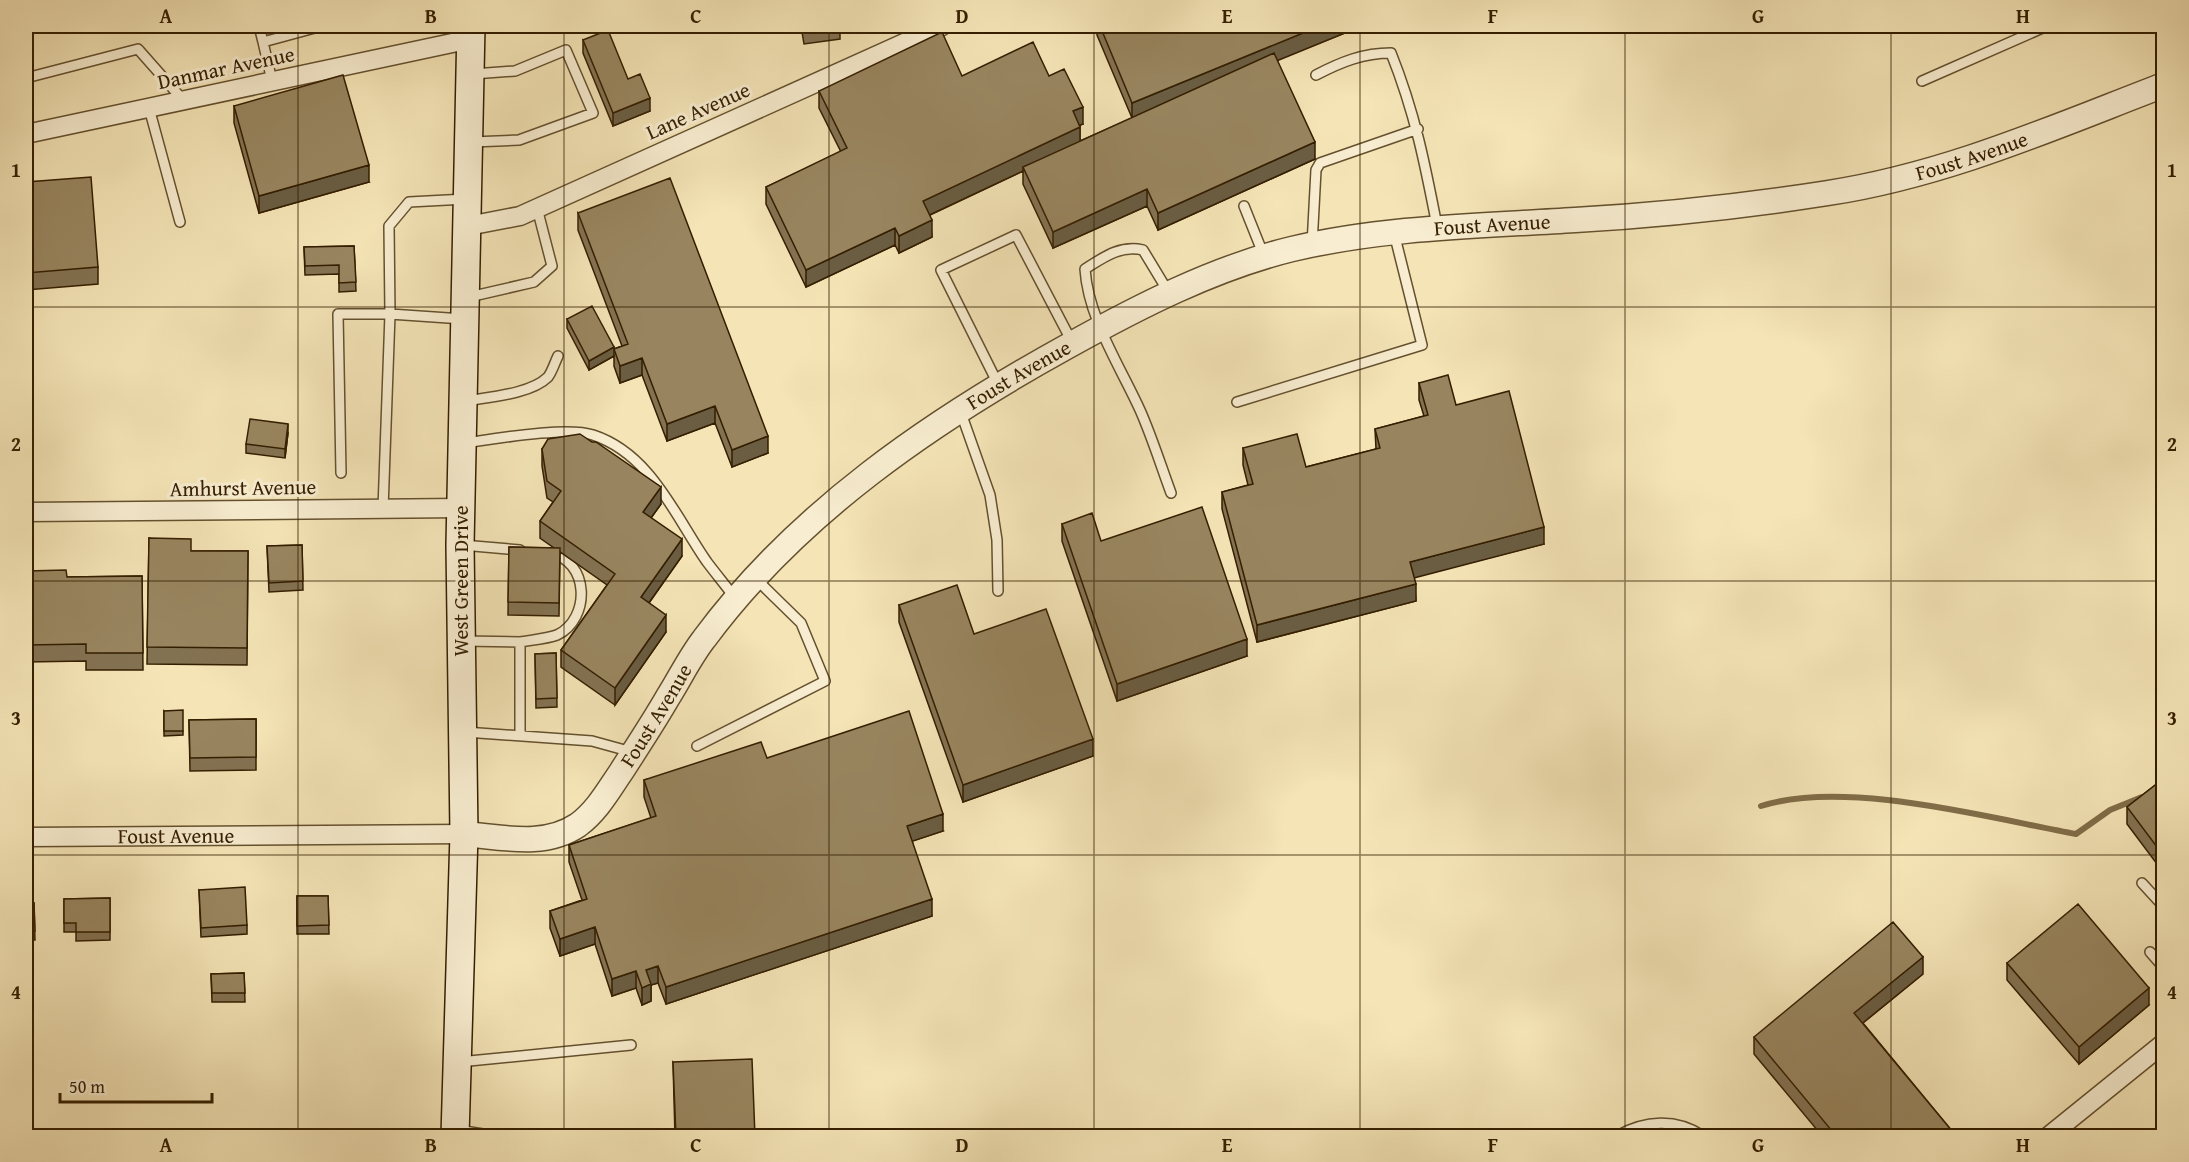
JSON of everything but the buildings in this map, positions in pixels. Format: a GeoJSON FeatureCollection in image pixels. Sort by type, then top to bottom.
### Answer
{"type":"FeatureCollection","features":[{"type":"Feature","properties":{"kind":"main road","name":"West Green Drive"},"geometry":{"type":"LineString","coordinates":[[455,1133],[464,834],[460,545],[471,32]]}},
{"type":"Feature","properties":{"kind":"street","name":"Lane Avenue"},"geometry":{"type":"LineString","coordinates":[[468,226],[520,216],[942,26]]}},
{"type":"Feature","properties":{"kind":"street","name":"Danmar Avenue"},"geometry":{"type":"LineString","coordinates":[[27,134],[272,81],[471,32]]}},
{"type":"Feature","properties":{"kind":"street","name":"Foust Avenue"},"geometry":{"type":"LineString","coordinates":[[26,837],[464,834],[540,840],[565,832],[582,822],[599,804],[703,640],[775,555],[824,510],[960,410],[1072,343],[1169,293],[1265,258],[1312,246],[1394,233],[1689,211],[1830,193],[1913,177],[1984,154],[2163,85]]}},
{"type":"Feature","properties":{"kind":"street","name":"Amhurst Avenue"},"geometry":{"type":"LineString","coordinates":[[26,512],[461,508]]}},
{"type":"Feature","properties":{"kind":"street"},"geometry":{"type":"LineString","coordinates":[[2049,1137],[2163,1043]]}},
{"type":"Feature","properties":{"kind":"lane"},"geometry":{"type":"LineString","coordinates":[[259,26],[272,81]]}},
{"type":"Feature","properties":{"kind":"lane"},"geometry":{"type":"LineString","coordinates":[[263,42],[322,26]]}},
{"type":"Feature","properties":{"kind":"lane"},"geometry":{"type":"LineString","coordinates":[[1922,81],[2047,26]]}},
{"type":"Feature","properties":{"kind":"lane"},"geometry":{"type":"LineString","coordinates":[[26,78],[138,49],[183,100]]}},
{"type":"Feature","properties":{"kind":"lane"},"geometry":{"type":"LineString","coordinates":[[470,74],[515,71],[566,50],[593,113],[519,140],[470,142]]}},
{"type":"Feature","properties":{"kind":"lane"},"geometry":{"type":"LineString","coordinates":[[1316,75],[1341,62],[1372,53],[1390,53],[1408,96],[1418,129],[1437,229]]}},
{"type":"Feature","properties":{"kind":"lane"},"geometry":{"type":"LineString","coordinates":[[26,99],[27,134]]}},
{"type":"Feature","properties":{"kind":"lane"},"geometry":{"type":"LineString","coordinates":[[149,108],[180,222]]}},
{"type":"Feature","properties":{"kind":"lane"},"geometry":{"type":"LineString","coordinates":[[1312,246],[1316,170],[1320,163],[1418,129]]}},
{"type":"Feature","properties":{"kind":"lane"},"geometry":{"type":"LineString","coordinates":[[383,509],[390,314],[389,226],[409,202],[469,199]]}},
{"type":"Feature","properties":{"kind":"lane"},"geometry":{"type":"LineString","coordinates":[[1244,206],[1265,258]]}},
{"type":"Feature","properties":{"kind":"lane"},"geometry":{"type":"LineString","coordinates":[[341,473],[338,314],[390,314],[466,308],[534,282],[552,266],[537,208]]}},
{"type":"Feature","properties":{"kind":"lane"},"geometry":{"type":"LineString","coordinates":[[1237,402],[1422,345],[1394,233]]}},
{"type":"Feature","properties":{"kind":"lane"},"geometry":{"type":"LineString","coordinates":[[999,386],[941,270],[1016,235],[1072,343]]}},
{"type":"Feature","properties":{"kind":"lane"},"geometry":{"type":"LineString","coordinates":[[1169,293],[1143,250],[1132,248],[1112,251],[1085,269],[1087,288],[1102,328],[1142,413],[1171,493]]}},
{"type":"Feature","properties":{"kind":"lane"},"geometry":{"type":"LineString","coordinates":[[464,402],[511,394],[536,385],[548,377],[558,356]]}},
{"type":"Feature","properties":{"kind":"lane"},"geometry":{"type":"LineString","coordinates":[[960,410],[990,495],[997,540],[998,591]]}},
{"type":"Feature","properties":{"kind":"lane"},"geometry":{"type":"LineString","coordinates":[[463,443],[548,433],[592,434],[621,450],[657,483],[707,562],[737,600]]}},
{"type":"Feature","properties":{"kind":"lane"},"geometry":{"type":"LineString","coordinates":[[460,545],[531,552]]}},
{"type":"Feature","properties":{"kind":"lane"},"geometry":{"type":"LineString","coordinates":[[461,640],[520,642],[557,634],[573,621],[583,590],[577,571],[557,555],[542,552]]}},
{"type":"Feature","properties":{"kind":"lane"},"geometry":{"type":"LineString","coordinates":[[697,746],[825,681],[801,623],[755,578]]}},
{"type":"Feature","properties":{"kind":"lane"},"geometry":{"type":"LineString","coordinates":[[520,642],[520,735]]}},
{"type":"Feature","properties":{"kind":"lane"},"geometry":{"type":"LineString","coordinates":[[462,731],[592,741],[633,752]]}},
{"type":"Feature","properties":{"kind":"lane"},"geometry":{"type":"LineString","coordinates":[[2142,883],[2163,907]]}},
{"type":"Feature","properties":{"kind":"lane"},"geometry":{"type":"LineString","coordinates":[[2150,952],[2163,968]]}},
{"type":"Feature","properties":{"kind":"lane"},"geometry":{"type":"LineString","coordinates":[[457,1062],[632,1044]]}},
{"type":"Feature","properties":{"kind":"lane"},"geometry":{"type":"LineString","coordinates":[[1617,1137],[1635,1128],[1661,1123],[1690,1128],[1703,1137]]}},
{"type":"Feature","properties":{"kind":"lane"},"geometry":{"type":"LineString","coordinates":[[455,1133],[495,1137]]}},
{"type":"Feature","properties":{"kind":"waterway"},"geometry":{"type":"LineString","coordinates":[[1761,806],[1795,799],[1833,797],[1875,799],[1960,811],[2076,834],[2110,810],[2142,797]]}}]}
